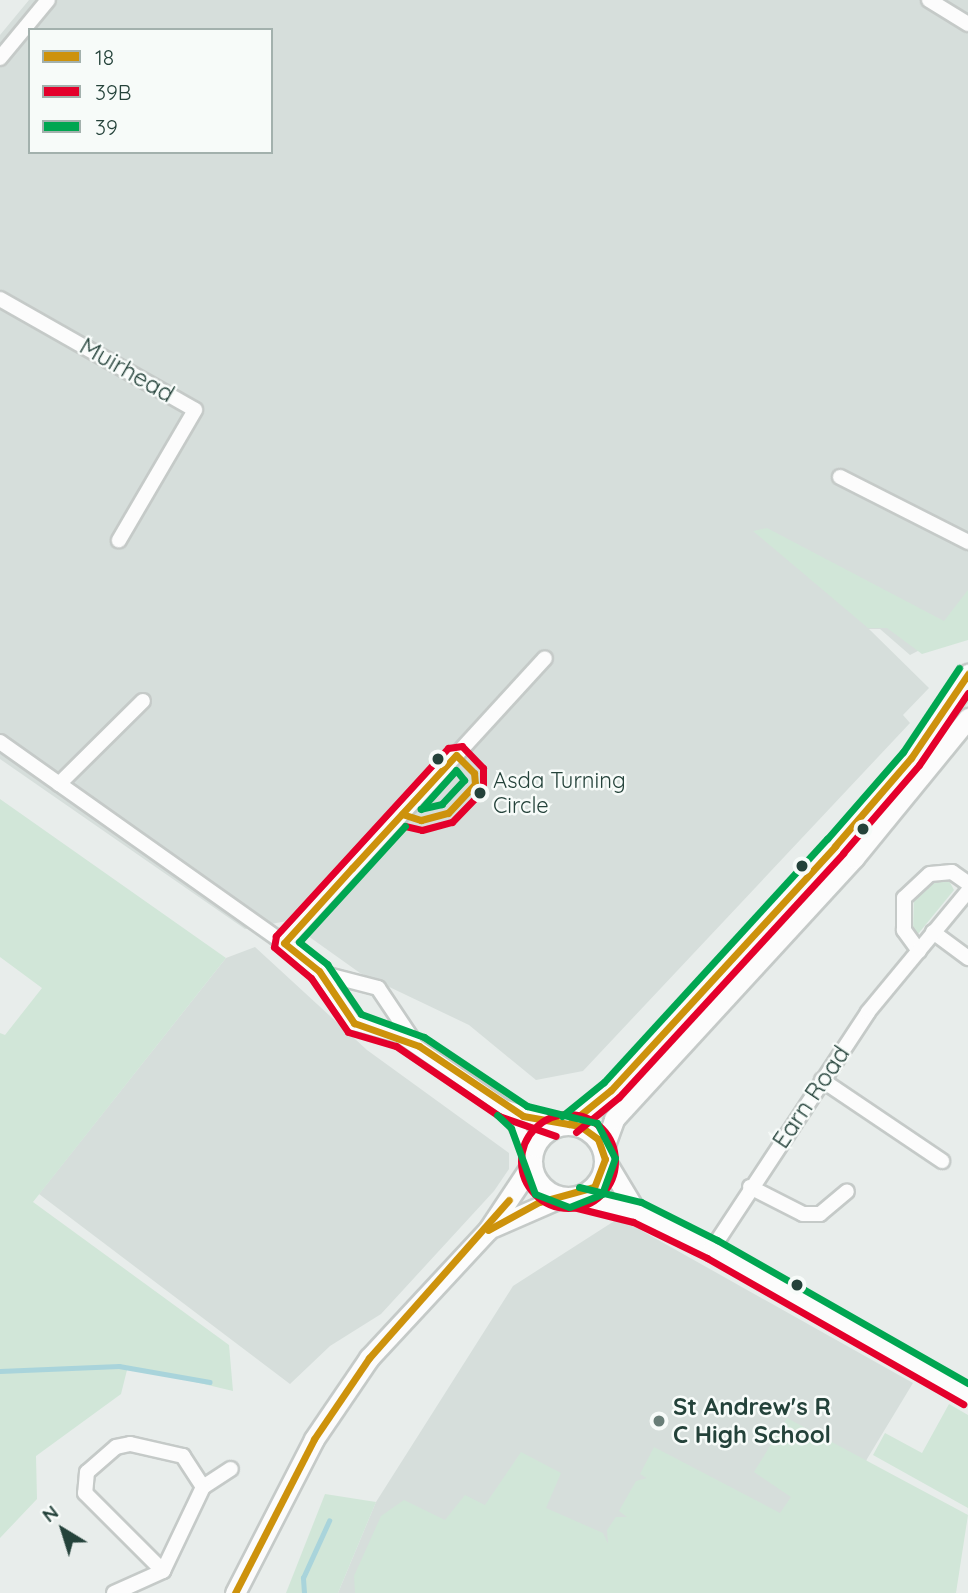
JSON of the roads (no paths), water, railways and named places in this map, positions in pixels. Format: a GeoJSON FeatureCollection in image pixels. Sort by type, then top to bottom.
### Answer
{"type":"FeatureCollection","features":[{"type":"Feature","properties":{"kind":"main road"},"geometry":{"type":"LineString","coordinates":[[236,1593],[314,1439],[369,1358],[488,1230],[532,1161],[540,1138],[564,1125],[611,1090],[835,846],[911,758],[968,674]]}},
{"type":"Feature","properties":{"kind":"main road"},"geometry":{"type":"LineString","coordinates":[[488,1230],[569,1197],[600,1179],[614,1119],[854,858],[968,718]]}},
{"type":"Feature","properties":{"kind":"main road"},"geometry":{"type":"LineString","coordinates":[[564,1125],[590,1132],[604,1154]]}},
{"type":"Feature","properties":{"kind":"main road"},"geometry":{"type":"LineString","coordinates":[[532,1161],[541,1186],[569,1197]]}},
{"type":"Feature","properties":{"kind":"street"},"geometry":{"type":"LineString","coordinates":[[0,58],[47,0]]}},
{"type":"Feature","properties":{"kind":"street"},"geometry":{"type":"LineString","coordinates":[[929,0],[968,24]]}},
{"type":"Feature","properties":{"kind":"street","name":"Muirhead"},"geometry":{"type":"LineString","coordinates":[[0,299],[195,410],[119,540]]}},
{"type":"Feature","properties":{"kind":"street"},"geometry":{"type":"LineString","coordinates":[[840,477],[968,542]]}},
{"type":"Feature","properties":{"kind":"street"},"geometry":{"type":"LineString","coordinates":[[284,943],[545,659]]}},
{"type":"Feature","properties":{"kind":"street"},"geometry":{"type":"LineString","coordinates":[[59,784],[144,701]]}},
{"type":"Feature","properties":{"kind":"street"},"geometry":{"type":"LineString","coordinates":[[0,742],[284,943],[319,971],[360,987],[377,988],[419,1046]]}},
{"type":"Feature","properties":{"kind":"street"},"geometry":{"type":"LineString","coordinates":[[919,951],[904,930],[904,898],[930,874],[952,872],[968,883]]}},
{"type":"Feature","properties":{"kind":"street","name":"Earn Road"},"geometry":{"type":"LineString","coordinates":[[712,1249],[822,1080],[933,932],[968,891]]}},
{"type":"Feature","properties":{"kind":"street"},"geometry":{"type":"LineString","coordinates":[[933,932],[968,958]]}},
{"type":"Feature","properties":{"kind":"street"},"geometry":{"type":"LineString","coordinates":[[319,971],[358,1026],[374,1026],[419,1046],[505,1107],[520,1122],[532,1161]]}},
{"type":"Feature","properties":{"kind":"street"},"geometry":{"type":"LineString","coordinates":[[346,1012],[347,998],[360,987]]}},
{"type":"Feature","properties":{"kind":"street"},"geometry":{"type":"LineString","coordinates":[[374,1026],[388,1005]]}},
{"type":"Feature","properties":{"kind":"street"},"geometry":{"type":"LineString","coordinates":[[822,1080],[942,1161]]}},
{"type":"Feature","properties":{"kind":"street"},"geometry":{"type":"LineString","coordinates":[[505,1107],[564,1125]]}},
{"type":"Feature","properties":{"kind":"street"},"geometry":{"type":"LineString","coordinates":[[604,1154],[637,1212]]}},
{"type":"Feature","properties":{"kind":"street"},"geometry":{"type":"LineString","coordinates":[[750,1187],[803,1214],[820,1214],[847,1191]]}},
{"type":"Feature","properties":{"kind":"street"},"geometry":{"type":"LineString","coordinates":[[569,1197],[637,1212],[712,1249],[968,1395]]}},
{"type":"Feature","properties":{"kind":"street"},"geometry":{"type":"LineString","coordinates":[[163,1571],[85,1493],[87,1472],[130,1444],[183,1456],[203,1488]]}},
{"type":"Feature","properties":{"kind":"street"},"geometry":{"type":"LineString","coordinates":[[114,1593],[163,1571],[203,1488],[231,1469]]}},
{"type":"Feature","properties":{"kind":"waterway"},"geometry":{"type":"LineString","coordinates":[[0,1371],[119,1366],[210,1382]]}},
{"type":"Feature","properties":{"kind":"waterway"},"geometry":{"type":"LineString","coordinates":[[304,1593],[303,1578],[329,1521]]}},
{"type":"Feature","properties":{"kind":"place","name":"Asda Turning Circle"},"geometry":{"type":"Point","coordinates":[480,793]}},
{"type":"Feature","properties":{"kind":"place","name":"St Andrew's R C High School"},"geometry":{"type":"Point","coordinates":[659,1421]}}]}
